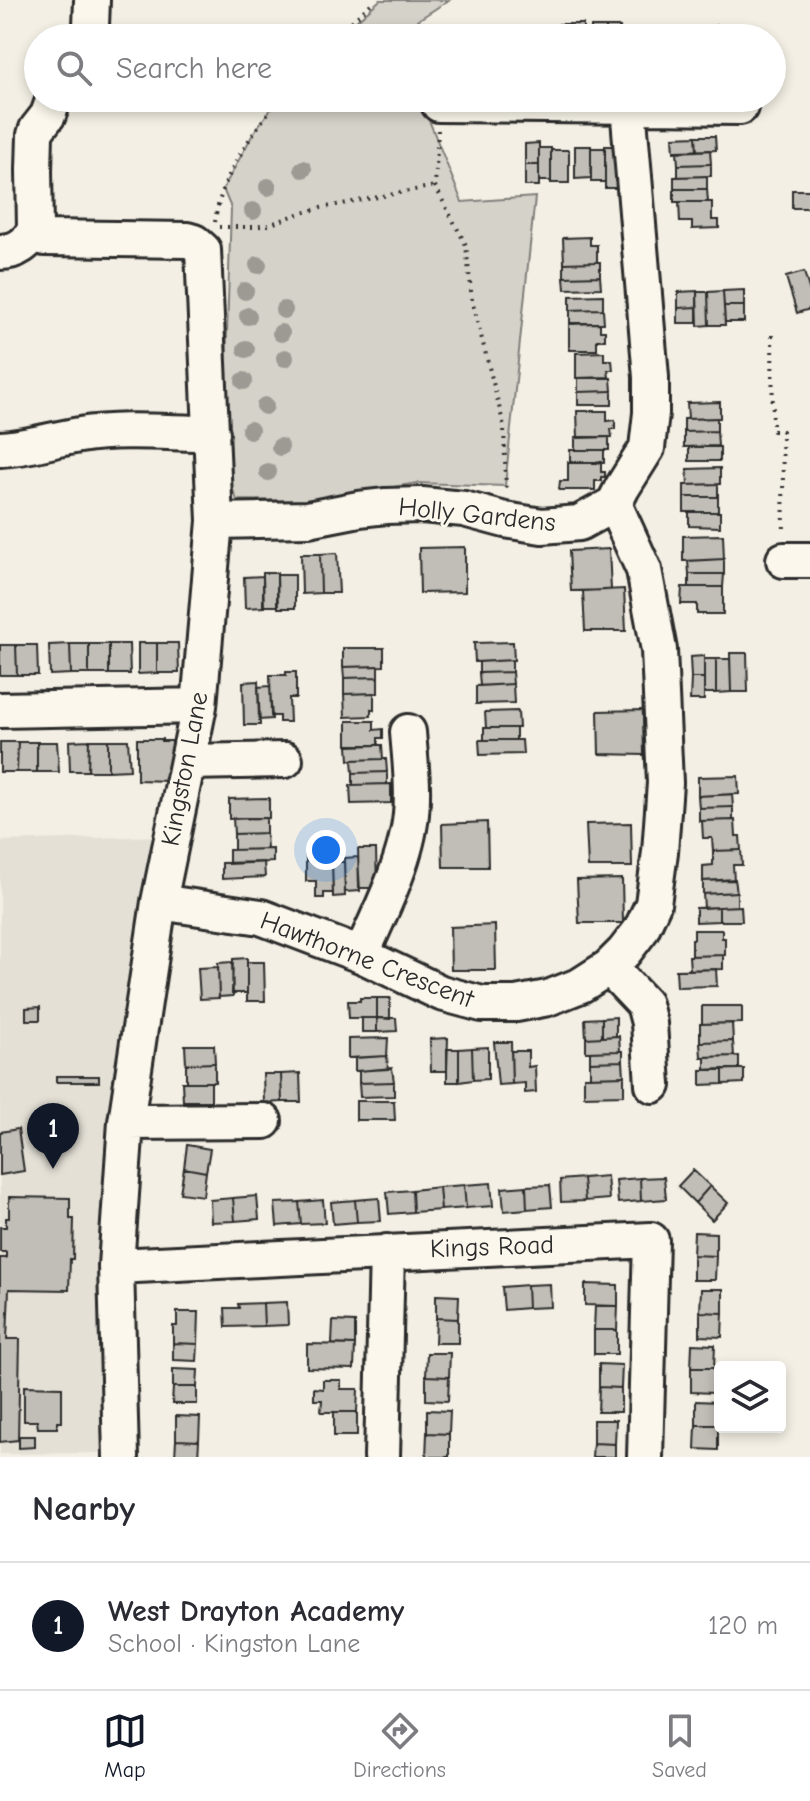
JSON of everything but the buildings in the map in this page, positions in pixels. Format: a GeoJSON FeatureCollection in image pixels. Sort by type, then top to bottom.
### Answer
{"type":"FeatureCollection","features":[{"type":"Feature","properties":{"kind":"street"},"geometry":{"type":"LineString","coordinates":[[91,24],[92,0]]}},
{"type":"Feature","properties":{"kind":"street"},"geometry":{"type":"LineString","coordinates":[[49,112],[35,135],[27,240],[194,242],[209,238]]}},
{"type":"Feature","properties":{"kind":"street"},"geometry":{"type":"LineString","coordinates":[[614,504],[647,448],[651,413],[651,377],[629,112]]}},
{"type":"Feature","properties":{"kind":"street","name":"Kingston Lane"},"geometry":{"type":"LineString","coordinates":[[121,1457],[116,1266],[126,1122],[159,902],[199,706],[215,521],[209,238]]}},
{"type":"Feature","properties":{"kind":"street"},"geometry":{"type":"LineString","coordinates":[[0,449],[109,432],[212,433]]}},
{"type":"Feature","properties":{"kind":"street","name":"Holly Gardens"},"geometry":{"type":"LineString","coordinates":[[215,521],[308,519],[359,509],[422,505],[464,509],[542,526],[579,523],[614,504]]}},
{"type":"Feature","properties":{"kind":"street","name":"Hawthorne Crescent"},"geometry":{"type":"LineString","coordinates":[[159,902],[261,917],[361,955],[441,993],[482,1004],[516,1004],[548,998],[581,985],[609,967],[641,930],[653,904],[665,783],[659,650],[644,570],[614,504]]}},
{"type":"Feature","properties":{"kind":"street"},"geometry":{"type":"LineString","coordinates":[[0,710],[199,706]]}},
{"type":"Feature","properties":{"kind":"street"},"geometry":{"type":"LineString","coordinates":[[361,955],[393,883],[411,815],[408,732]]}},
{"type":"Feature","properties":{"kind":"street"},"geometry":{"type":"LineString","coordinates":[[188,762],[285,760]]}},
{"type":"Feature","properties":{"kind":"street"},"geometry":{"type":"LineString","coordinates":[[609,967],[644,1004],[649,1023],[653,1085]]}},
{"type":"Feature","properties":{"kind":"street"},"geometry":{"type":"LineString","coordinates":[[126,1122],[264,1121]]}},
{"type":"Feature","properties":{"kind":"street","name":"Kings Road"},"geometry":{"type":"LineString","coordinates":[[116,1266],[651,1240],[645,1457]]}},
{"type":"Feature","properties":{"kind":"street"},"geometry":{"type":"LineString","coordinates":[[382,1457],[387,1252]]}},
{"type":"Feature","properties":{"kind":"path"},"geometry":{"type":"LineString","coordinates":[[349,24],[375,0]]}},
{"type":"Feature","properties":{"kind":"path"},"geometry":{"type":"LineString","coordinates":[[268,112],[230,174],[218,200],[209,238],[269,225],[321,208],[435,186]]}},
{"type":"Feature","properties":{"kind":"path"},"geometry":{"type":"LineString","coordinates":[[439,112],[435,186],[466,245],[472,300],[504,426],[505,520]]}},
{"type":"Feature","properties":{"kind":"path"},"geometry":{"type":"LineString","coordinates":[[772,335],[773,431],[782,431],[797,560]]}},
{"type":"Feature","properties":{"kind":"shaded area"},"geometry":{"type":"Polygon","coordinates":[[[380,0],[449,0],[418,20],[418,24],[353,24],[380,0]]]}},
{"type":"Feature","properties":{"kind":"shaded area"},"geometry":{"type":"Polygon","coordinates":[[[269,112],[426,112],[462,202],[535,197],[505,486],[417,483],[309,501],[237,500],[231,485],[231,454],[224,427],[231,208],[223,189],[254,132],[269,112]]]}},
{"type":"Feature","properties":{"kind":"shaded area"},"geometry":{"type":"Polygon","coordinates":[[[160,836],[110,1116],[101,1222],[102,1453],[0,1454],[0,841],[160,836]]]}},
{"type":"Feature","properties":{"kind":"place","name":"West Drayton Academy"},"geometry":{"type":"Point","coordinates":[53,1169]}}]}
